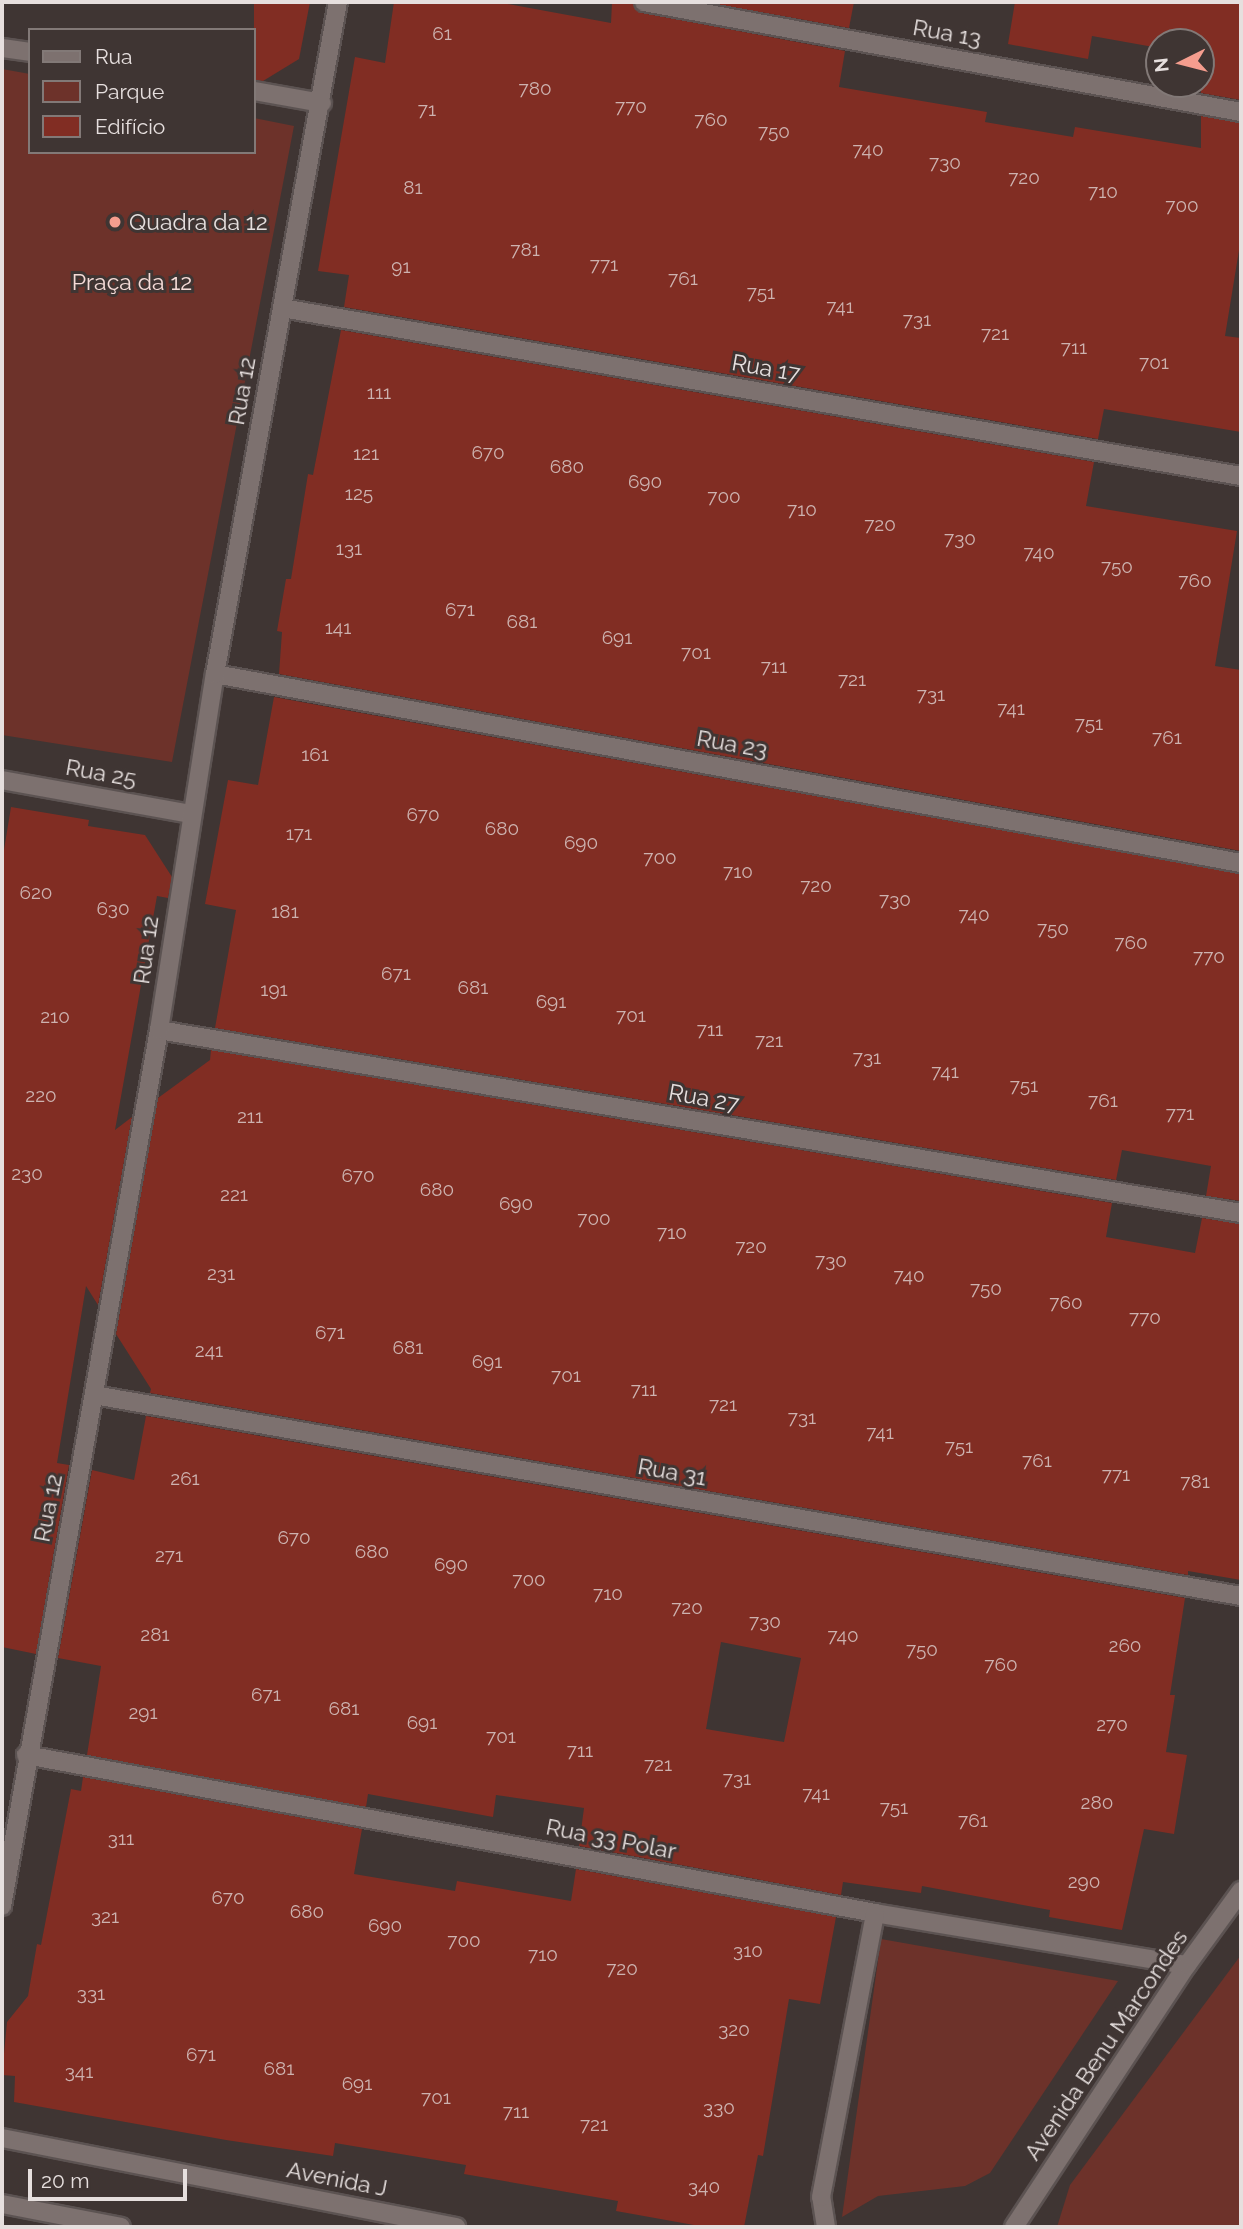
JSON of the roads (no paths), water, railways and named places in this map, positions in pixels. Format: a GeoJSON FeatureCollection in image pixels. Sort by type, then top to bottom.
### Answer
{"type":"FeatureCollection","features":[{"type":"Feature","properties":{"kind":"street","name":"Rua 12"},"geometry":{"type":"LineString","coordinates":[[2,1906],[26,1755],[159,1030],[215,674],[322,103],[338,2]]}},
{"type":"Feature","properties":{"kind":"street","name":"Rua 13"},"geometry":{"type":"LineString","coordinates":[[644,2],[1241,112]]}},
{"type":"Feature","properties":{"kind":"street"},"geometry":{"type":"LineString","coordinates":[[2,47],[28,52]]}},
{"type":"Feature","properties":{"kind":"street"},"geometry":{"type":"LineString","coordinates":[[256,92],[322,103]]}},
{"type":"Feature","properties":{"kind":"street","name":"Rua 17"},"geometry":{"type":"LineString","coordinates":[[282,308],[1241,476]]}},
{"type":"Feature","properties":{"kind":"street","name":"Rua 23"},"geometry":{"type":"LineString","coordinates":[[215,674],[1241,863]]}},
{"type":"Feature","properties":{"kind":"street","name":"Rua 25"},"geometry":{"type":"LineString","coordinates":[[2,780],[191,814]]}},
{"type":"Feature","properties":{"kind":"street","name":"Rua 27"},"geometry":{"type":"LineString","coordinates":[[159,1030],[1241,1213]]}},
{"type":"Feature","properties":{"kind":"street","name":"Rua 31"},"geometry":{"type":"LineString","coordinates":[[93,1395],[1241,1596]]}},
{"type":"Feature","properties":{"kind":"street","name":"Rua 33 Polar"},"geometry":{"type":"LineString","coordinates":[[26,1755],[875,1913],[1187,1965]]}},
{"type":"Feature","properties":{"kind":"street","name":"Avenida Benu Marcondes"},"geometry":{"type":"LineString","coordinates":[[1014,2227],[1187,1965],[1241,1891]]}},
{"type":"Feature","properties":{"kind":"street"},"geometry":{"type":"LineString","coordinates":[[826,2227],[821,2197],[875,1913]]}},
{"type":"Feature","properties":{"kind":"street","name":"Avenida J"},"geometry":{"type":"LineString","coordinates":[[2,2138],[456,2227]]}},
{"type":"Feature","properties":{"kind":"street"},"geometry":{"type":"LineString","coordinates":[[2,2204],[121,2227]]}},
{"type":"Feature","properties":{"kind":"place","name":"Quadra da 12"},"geometry":{"type":"Point","coordinates":[115,222]}},
{"type":"Feature","properties":{"kind":"park label","name":"Praça da 12"},"geometry":{"type":"Point","coordinates":[132,282]}}]}
